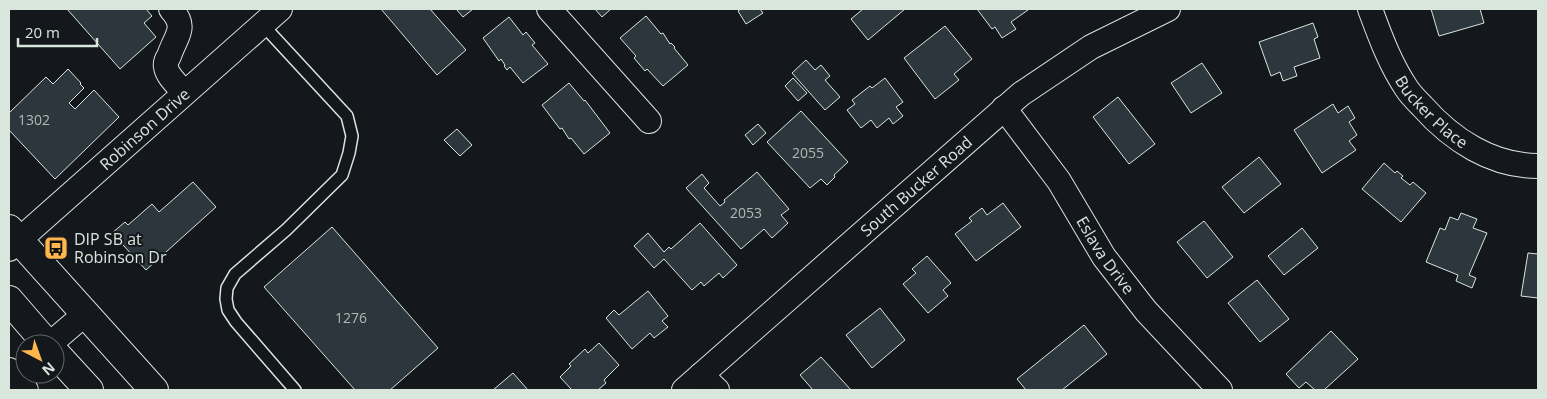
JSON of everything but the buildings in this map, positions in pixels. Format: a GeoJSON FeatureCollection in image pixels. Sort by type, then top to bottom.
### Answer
{"type":"FeatureCollection","features":[{"type":"Feature","properties":{"kind":"main road"},"geometry":{"type":"LineString","coordinates":[[12,240],[154,390]]}},
{"type":"Feature","properties":{"kind":"main road"},"geometry":{"type":"LineString","coordinates":[[9,300],[40,334]]}},
{"type":"Feature","properties":{"kind":"main road"},"geometry":{"type":"LineString","coordinates":[[65,364],[88,390]]}},
{"type":"Feature","properties":{"kind":"street"},"geometry":{"type":"LineString","coordinates":[[171,9],[178,17],[180,31],[170,52],[166,67],[184,93]]}},
{"type":"Feature","properties":{"kind":"street"},"geometry":{"type":"LineString","coordinates":[[549,9],[649,121]]}},
{"type":"Feature","properties":{"kind":"street","name":"South Bucker Road"},"geometry":{"type":"LineString","coordinates":[[684,390],[709,382],[1021,94],[1091,47],[1168,9]]}},
{"type":"Feature","properties":{"kind":"street","name":"Bucker Place"},"geometry":{"type":"LineString","coordinates":[[1370,9],[1386,51],[1407,90],[1430,115],[1460,142],[1494,159],[1528,166],[1538,166]]}},
{"type":"Feature","properties":{"kind":"street","name":"Robinson Drive"},"geometry":{"type":"LineString","coordinates":[[12,240],[271,16]]}},
{"type":"Feature","properties":{"kind":"street","name":"Eslava Drive"},"geometry":{"type":"LineString","coordinates":[[1004,108],[1059,181],[1104,257],[1146,311],[1220,390]]}},
{"type":"Feature","properties":{"kind":"street"},"geometry":{"type":"LineString","coordinates":[[61,334],[84,314]]}},
{"type":"Feature","properties":{"kind":"lane"},"geometry":{"type":"LineString","coordinates":[[271,16],[347,116],[352,136],[342,174],[286,230],[235,274],[227,288],[228,310],[236,322],[295,390]]}},
{"type":"Feature","properties":{"kind":"place","name":"DIP SB at Robinson Dr"},"geometry":{"type":"Point","coordinates":[56,248]}}]}
